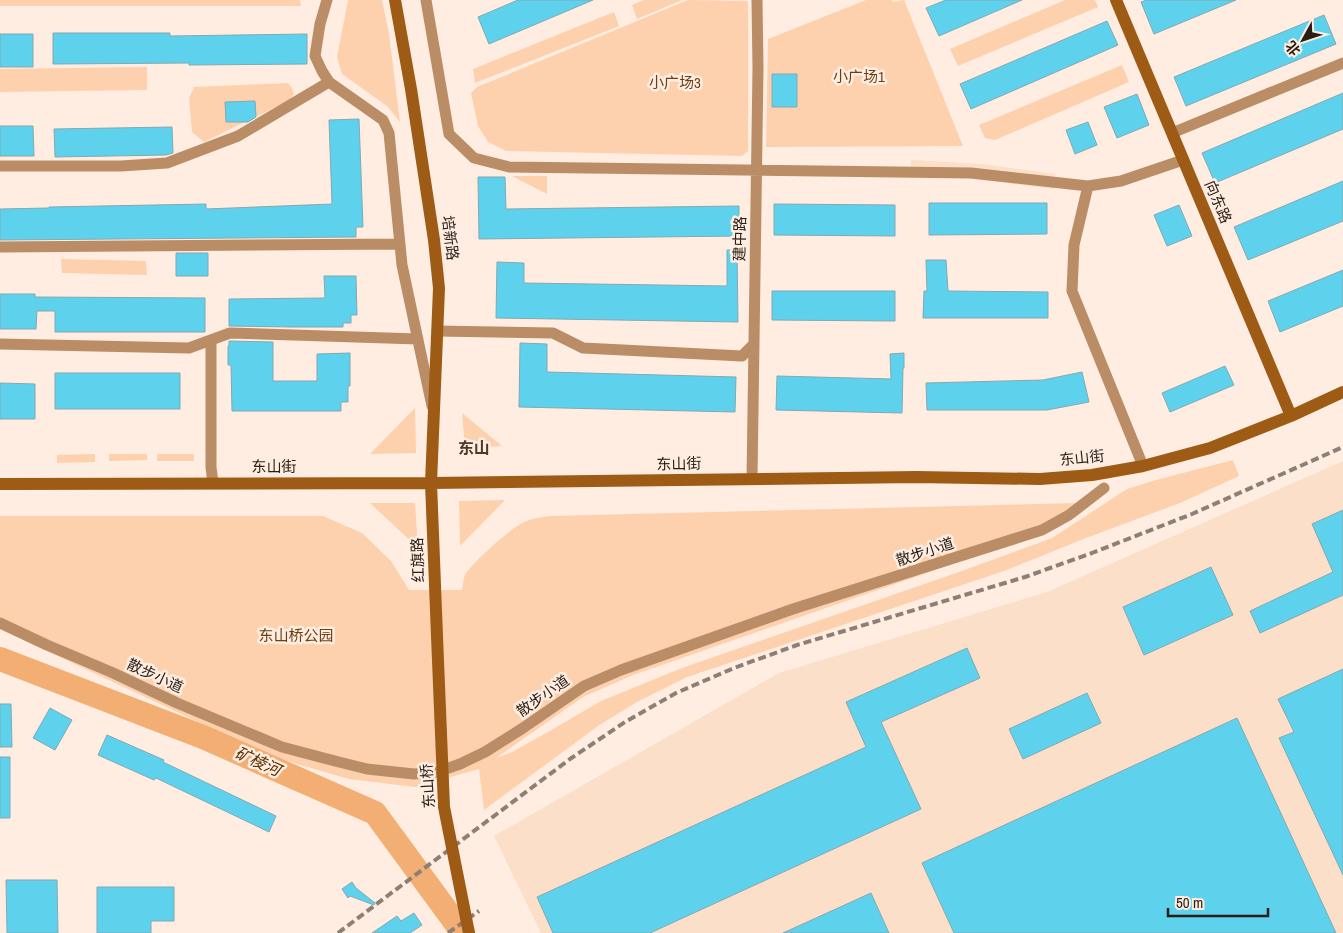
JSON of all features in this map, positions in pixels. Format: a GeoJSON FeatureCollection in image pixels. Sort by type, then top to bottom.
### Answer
{"type":"FeatureCollection","features":[{"type":"Feature","properties":{"kind":"main road","name":"培新路"},"geometry":{"type":"LineString","coordinates":[[395,0],[411,89],[434,240],[439,288],[431,483]]}},
{"type":"Feature","properties":{"kind":"main road","name":"向东路"},"geometry":{"type":"LineString","coordinates":[[1116,0],[1291,416]]}},
{"type":"Feature","properties":{"kind":"main road","name":"东山街"},"geometry":{"type":"LineString","coordinates":[[0,484],[431,483],[918,477],[1040,479],[1092,474],[1143,466],[1210,448],[1291,416],[1343,392]]}},
{"type":"Feature","properties":{"kind":"main road","name":"红旗路"},"geometry":{"type":"LineString","coordinates":[[431,483],[437,636]]}},
{"type":"Feature","properties":{"kind":"main road","name":"东山桥"},"geometry":{"type":"LineString","coordinates":[[437,636],[444,807],[469,933]]}},
{"type":"Feature","properties":{"kind":"street"},"geometry":{"type":"LineString","coordinates":[[327,0],[320,24],[315,56],[330,82],[383,120],[389,133],[402,265],[434,415]]}},
{"type":"Feature","properties":{"kind":"street"},"geometry":{"type":"LineString","coordinates":[[426,0],[449,134],[474,158],[510,167],[971,173],[1088,186],[1121,181],[1183,160]]}},
{"type":"Feature","properties":{"kind":"street","name":"建中路"},"geometry":{"type":"LineString","coordinates":[[752,479],[757,0]]}},
{"type":"Feature","properties":{"kind":"street"},"geometry":{"type":"LineString","coordinates":[[1172,134],[1343,64]]}},
{"type":"Feature","properties":{"kind":"street"},"geometry":{"type":"LineString","coordinates":[[0,166],[120,166],[167,163],[238,136],[330,82]]}},
{"type":"Feature","properties":{"kind":"street"},"geometry":{"type":"LineString","coordinates":[[1088,186],[1074,245],[1072,291],[1143,466]]}},
{"type":"Feature","properties":{"kind":"street"},"geometry":{"type":"LineString","coordinates":[[0,247],[400,244]]}},
{"type":"Feature","properties":{"kind":"street"},"geometry":{"type":"LineString","coordinates":[[437,331],[552,333],[583,348],[742,356],[754,344]]}},
{"type":"Feature","properties":{"kind":"street"},"geometry":{"type":"LineString","coordinates":[[0,344],[189,348],[230,333],[418,339]]}},
{"type":"Feature","properties":{"kind":"street"},"geometry":{"type":"LineString","coordinates":[[211,340],[213,483]]}},
{"type":"Feature","properties":{"kind":"street","name":"散步小道"},"geometry":{"type":"LineString","coordinates":[[0,623],[177,703],[282,747],[334,762],[373,770],[414,774],[437,772],[485,752],[584,686],[621,670],[793,609],[1042,530],[1069,515],[1104,488]]}},
{"type":"Feature","properties":{"kind":"shaded area"},"geometry":{"type":"Polygon","coordinates":[[[911,160],[981,164],[1055,174],[1054,189],[959,177],[911,177],[911,160]]]}},
{"type":"Feature","properties":{"kind":"shaded area"},"geometry":{"type":"Polygon","coordinates":[[[1343,461],[1343,933],[541,933],[494,836],[779,673],[1047,592],[1343,461]]]}},
{"type":"Feature","properties":{"kind":"green space"},"geometry":{"type":"Polygon","coordinates":[[[0,0],[300,0],[301,6],[0,6],[0,0]]]}},
{"type":"Feature","properties":{"kind":"green space"},"geometry":{"type":"Polygon","coordinates":[[[348,0],[382,0],[389,34],[400,122],[387,106],[342,74],[337,57],[348,0]]]}},
{"type":"Feature","properties":{"kind":"green space"},"geometry":{"type":"Polygon","coordinates":[[[644,0],[682,0],[637,19],[632,5],[644,0]]]}},
{"type":"Feature","properties":{"kind":"green space","name":"小广场3"},"geometry":{"type":"Polygon","coordinates":[[[688,0],[748,1],[748,151],[742,156],[506,151],[488,142],[478,126],[471,93],[477,87],[688,0]]]}},
{"type":"Feature","properties":{"kind":"green space","name":"小广场1"},"geometry":{"type":"Polygon","coordinates":[[[866,0],[892,0],[893,2],[904,0],[963,146],[766,147],[768,39],[866,0]]]}},
{"type":"Feature","properties":{"kind":"green space"},"geometry":{"type":"Polygon","coordinates":[[[1065,0],[1095,0],[1098,7],[958,66],[950,49],[1065,0]]]}},
{"type":"Feature","properties":{"kind":"green space"},"geometry":{"type":"Polygon","coordinates":[[[614,12],[619,26],[475,83],[473,69],[614,12]]]}},
{"type":"Feature","properties":{"kind":"green space"},"geometry":{"type":"Polygon","coordinates":[[[1122,65],[1129,82],[995,140],[985,138],[979,125],[1122,65]]]}},
{"type":"Feature","properties":{"kind":"green space"},"geometry":{"type":"Polygon","coordinates":[[[147,67],[147,90],[0,92],[0,69],[147,67]]]}},
{"type":"Feature","properties":{"kind":"green space"},"geometry":{"type":"Polygon","coordinates":[[[288,83],[294,94],[290,100],[204,142],[192,132],[189,98],[194,87],[288,83]]]}},
{"type":"Feature","properties":{"kind":"green space"},"geometry":{"type":"Polygon","coordinates":[[[512,176],[547,176],[547,194],[512,176]]]}},
{"type":"Feature","properties":{"kind":"green space"},"geometry":{"type":"Polygon","coordinates":[[[61,259],[146,261],[147,275],[62,273],[61,259]]]}},
{"type":"Feature","properties":{"kind":"green space"},"geometry":{"type":"Polygon","coordinates":[[[415,408],[416,453],[370,454],[415,408]]]}},
{"type":"Feature","properties":{"kind":"green space"},"geometry":{"type":"Polygon","coordinates":[[[462,413],[502,446],[465,448],[462,413]]]}},
{"type":"Feature","properties":{"kind":"green space"},"geometry":{"type":"Polygon","coordinates":[[[95,454],[95,462],[57,463],[57,455],[95,454]]]}},
{"type":"Feature","properties":{"kind":"green space"},"geometry":{"type":"Polygon","coordinates":[[[109,454],[147,454],[147,460],[109,461],[109,454]]]}},
{"type":"Feature","properties":{"kind":"green space"},"geometry":{"type":"Polygon","coordinates":[[[157,454],[194,454],[194,461],[157,461],[157,454]]]}},
{"type":"Feature","properties":{"kind":"green space","name":"东山桥公园"},"geometry":{"type":"Polygon","coordinates":[[[1233,460],[1239,476],[1180,503],[1004,571],[687,677],[637,702],[598,726],[484,810],[479,769],[415,787],[349,779],[273,757],[0,629],[0,516],[323,516],[362,533],[391,561],[409,590],[462,590],[465,575],[475,562],[510,531],[524,522],[551,516],[1079,503],[1019,541],[633,675],[583,697],[496,758],[512,752],[601,701],[682,668],[1052,538],[1127,489],[1233,460]]]}},
{"type":"Feature","properties":{"kind":"green space"},"geometry":{"type":"Polygon","coordinates":[[[505,500],[460,546],[459,501],[505,500]]]}},
{"type":"Feature","properties":{"kind":"green space"},"geometry":{"type":"Polygon","coordinates":[[[370,503],[415,503],[418,547],[417,547],[370,503]]]}},
{"type":"Feature","properties":{"kind":"building"},"geometry":{"type":"Polygon","coordinates":[[[518,0],[593,0],[489,44],[478,17],[518,0]]]}},
{"type":"Feature","properties":{"kind":"building"},"geometry":{"type":"Polygon","coordinates":[[[946,0],[1022,0],[939,36],[926,8],[946,0]]]}},
{"type":"Feature","properties":{"kind":"building"},"geometry":{"type":"Polygon","coordinates":[[[1147,0],[1236,0],[1154,34],[1141,2],[1147,0]]]}},
{"type":"Feature","properties":{"kind":"building"},"geometry":{"type":"Polygon","coordinates":[[[1324,15],[1336,44],[1186,106],[1174,77],[1324,15]]]}},
{"type":"Feature","properties":{"kind":"building"},"geometry":{"type":"Polygon","coordinates":[[[1107,21],[1118,45],[971,109],[960,84],[1107,21]]]}},
{"type":"Feature","properties":{"kind":"building"},"geometry":{"type":"Polygon","coordinates":[[[53,33],[170,33],[170,36],[307,34],[307,64],[53,64],[53,33]]]}},
{"type":"Feature","properties":{"kind":"building"},"geometry":{"type":"Polygon","coordinates":[[[0,34],[33,34],[33,67],[0,67],[0,34]]]}},
{"type":"Feature","properties":{"kind":"building"},"geometry":{"type":"Polygon","coordinates":[[[772,74],[797,74],[797,107],[772,107],[772,74]]]}},
{"type":"Feature","properties":{"kind":"building"},"geometry":{"type":"Polygon","coordinates":[[[1343,93],[1343,129],[1215,183],[1202,153],[1343,93]]]}},
{"type":"Feature","properties":{"kind":"building"},"geometry":{"type":"Polygon","coordinates":[[[1137,94],[1149,125],[1117,138],[1104,107],[1137,94]]]}},
{"type":"Feature","properties":{"kind":"building"},"geometry":{"type":"Polygon","coordinates":[[[255,101],[256,117],[248,122],[226,122],[225,102],[255,101]]]}},
{"type":"Feature","properties":{"kind":"building"},"geometry":{"type":"Polygon","coordinates":[[[359,119],[363,227],[356,227],[356,237],[0,240],[0,209],[206,204],[206,209],[332,204],[329,120],[359,119]]]}},
{"type":"Feature","properties":{"kind":"building"},"geometry":{"type":"Polygon","coordinates":[[[1088,122],[1097,145],[1075,154],[1066,130],[1088,122]]]}},
{"type":"Feature","properties":{"kind":"building"},"geometry":{"type":"Polygon","coordinates":[[[0,126],[33,126],[34,156],[0,156],[0,126]]]}},
{"type":"Feature","properties":{"kind":"building"},"geometry":{"type":"Polygon","coordinates":[[[172,127],[173,153],[166,155],[55,157],[54,129],[172,127]]]}},
{"type":"Feature","properties":{"kind":"building"},"geometry":{"type":"Polygon","coordinates":[[[478,177],[505,177],[506,209],[739,206],[739,236],[479,239],[478,177]]]}},
{"type":"Feature","properties":{"kind":"building"},"geometry":{"type":"Polygon","coordinates":[[[1343,181],[1343,221],[1248,260],[1234,227],[1343,181]]]}},
{"type":"Feature","properties":{"kind":"building"},"geometry":{"type":"Polygon","coordinates":[[[929,203],[1047,203],[1047,234],[929,235],[929,203]]]}},
{"type":"Feature","properties":{"kind":"building"},"geometry":{"type":"Polygon","coordinates":[[[774,204],[895,205],[895,236],[774,235],[774,204]]]}},
{"type":"Feature","properties":{"kind":"building"},"geometry":{"type":"Polygon","coordinates":[[[1179,205],[1192,236],[1167,246],[1154,215],[1179,205]]]}},
{"type":"Feature","properties":{"kind":"building"},"geometry":{"type":"Polygon","coordinates":[[[727,250],[737,250],[738,322],[496,318],[497,262],[524,263],[524,283],[727,286],[727,250]]]}},
{"type":"Feature","properties":{"kind":"building"},"geometry":{"type":"Polygon","coordinates":[[[176,253],[208,253],[208,276],[176,276],[176,253]]]}},
{"type":"Feature","properties":{"kind":"building"},"geometry":{"type":"Polygon","coordinates":[[[926,260],[946,260],[948,291],[1048,292],[1048,318],[923,318],[924,291],[927,291],[926,260]]]}},
{"type":"Feature","properties":{"kind":"building"},"geometry":{"type":"Polygon","coordinates":[[[1343,270],[1343,306],[1280,332],[1268,301],[1343,270]]]}},
{"type":"Feature","properties":{"kind":"building"},"geometry":{"type":"Polygon","coordinates":[[[324,276],[356,276],[357,315],[351,315],[351,323],[343,323],[343,327],[229,326],[229,299],[325,298],[324,276]]]}},
{"type":"Feature","properties":{"kind":"building"},"geometry":{"type":"Polygon","coordinates":[[[772,291],[895,291],[895,321],[772,320],[772,291]]]}},
{"type":"Feature","properties":{"kind":"building"},"geometry":{"type":"Polygon","coordinates":[[[0,294],[35,294],[35,297],[205,298],[205,332],[55,332],[55,311],[37,311],[36,329],[0,329],[0,294]]]}},
{"type":"Feature","properties":{"kind":"building"},"geometry":{"type":"Polygon","coordinates":[[[229,341],[273,342],[273,381],[317,381],[317,354],[350,353],[348,402],[341,402],[341,411],[232,411],[231,365],[228,365],[229,341]]]}},
{"type":"Feature","properties":{"kind":"building"},"geometry":{"type":"Polygon","coordinates":[[[520,343],[547,344],[547,372],[736,377],[735,412],[519,407],[520,343]]]}},
{"type":"Feature","properties":{"kind":"building"},"geometry":{"type":"Polygon","coordinates":[[[904,353],[902,413],[776,410],[777,376],[891,379],[890,354],[904,353]]]}},
{"type":"Feature","properties":{"kind":"building"},"geometry":{"type":"Polygon","coordinates":[[[1225,366],[1234,385],[1170,412],[1162,393],[1225,366]]]}},
{"type":"Feature","properties":{"kind":"building"},"geometry":{"type":"Polygon","coordinates":[[[1082,372],[1089,402],[1047,410],[927,410],[926,383],[1043,380],[1082,372]]]}},
{"type":"Feature","properties":{"kind":"building"},"geometry":{"type":"Polygon","coordinates":[[[55,373],[180,373],[180,409],[55,409],[55,373]]]}},
{"type":"Feature","properties":{"kind":"building"},"geometry":{"type":"Polygon","coordinates":[[[0,383],[35,384],[35,419],[0,419],[0,383]]]}},
{"type":"Feature","properties":{"kind":"building"},"geometry":{"type":"Polygon","coordinates":[[[1343,510],[1343,595],[1260,633],[1250,611],[1333,572],[1312,524],[1343,510]]]}},
{"type":"Feature","properties":{"kind":"building"},"geometry":{"type":"Polygon","coordinates":[[[1211,567],[1233,615],[1144,655],[1123,607],[1211,567]]]}},
{"type":"Feature","properties":{"kind":"building"},"geometry":{"type":"Polygon","coordinates":[[[967,648],[980,678],[881,722],[921,809],[650,933],[553,933],[537,897],[866,747],[846,702],[967,648]]]}},
{"type":"Feature","properties":{"kind":"building"},"geometry":{"type":"Polygon","coordinates":[[[1343,669],[1343,875],[1279,738],[1294,732],[1278,699],[1343,669]]]}},
{"type":"Feature","properties":{"kind":"building"},"geometry":{"type":"Polygon","coordinates":[[[1087,693],[1101,723],[1023,759],[1009,729],[1087,693]]]}},
{"type":"Feature","properties":{"kind":"building"},"geometry":{"type":"Polygon","coordinates":[[[0,704],[11,704],[12,747],[0,747],[0,704]]]}},
{"type":"Feature","properties":{"kind":"building"},"geometry":{"type":"Polygon","coordinates":[[[50,708],[72,720],[55,750],[33,738],[50,708]]]}},
{"type":"Feature","properties":{"kind":"building"},"geometry":{"type":"Polygon","coordinates":[[[1237,718],[1336,933],[954,933],[922,863],[1237,718]]]}},
{"type":"Feature","properties":{"kind":"building"},"geometry":{"type":"Polygon","coordinates":[[[107,735],[164,760],[163,762],[276,816],[269,832],[156,778],[154,780],[98,755],[107,735]]]}},
{"type":"Feature","properties":{"kind":"building"},"geometry":{"type":"Polygon","coordinates":[[[0,757],[10,757],[10,818],[0,818],[0,757]]]}},
{"type":"Feature","properties":{"kind":"building"},"geometry":{"type":"Polygon","coordinates":[[[6,880],[57,880],[58,933],[7,933],[6,880]]]}},
{"type":"Feature","properties":{"kind":"building"},"geometry":{"type":"Polygon","coordinates":[[[352,882],[356,888],[375,903],[374,905],[350,896],[348,898],[342,889],[352,882]]]}},
{"type":"Feature","properties":{"kind":"building"},"geometry":{"type":"Polygon","coordinates":[[[97,887],[174,887],[174,921],[151,921],[151,933],[97,933],[97,887]]]}},
{"type":"Feature","properties":{"kind":"building"},"geometry":{"type":"Polygon","coordinates":[[[871,893],[889,933],[783,933],[871,893]]]}},
{"type":"Feature","properties":{"kind":"building"},"geometry":{"type":"Polygon","coordinates":[[[414,913],[422,925],[410,933],[372,933],[397,916],[401,921],[414,913]]]}},
{"type":"Feature","properties":{"kind":"waterway","name":"矿棱河"},"geometry":{"type":"LineString","coordinates":[[0,659],[203,737],[375,813],[463,933]]}},
{"type":"Feature","properties":{"kind":"railway"},"geometry":{"type":"LineString","coordinates":[[338,933],[570,759],[625,722],[676,693],[734,668],[797,645],[1025,577],[1092,553],[1192,514],[1343,447]]}},
{"type":"Feature","properties":{"kind":"railway"},"geometry":{"type":"LineString","coordinates":[[448,933],[479,911]]}},
{"type":"Feature","properties":{"kind":"district","name":"东山"},"geometry":{"type":"Point","coordinates":[474,448]}}]}
